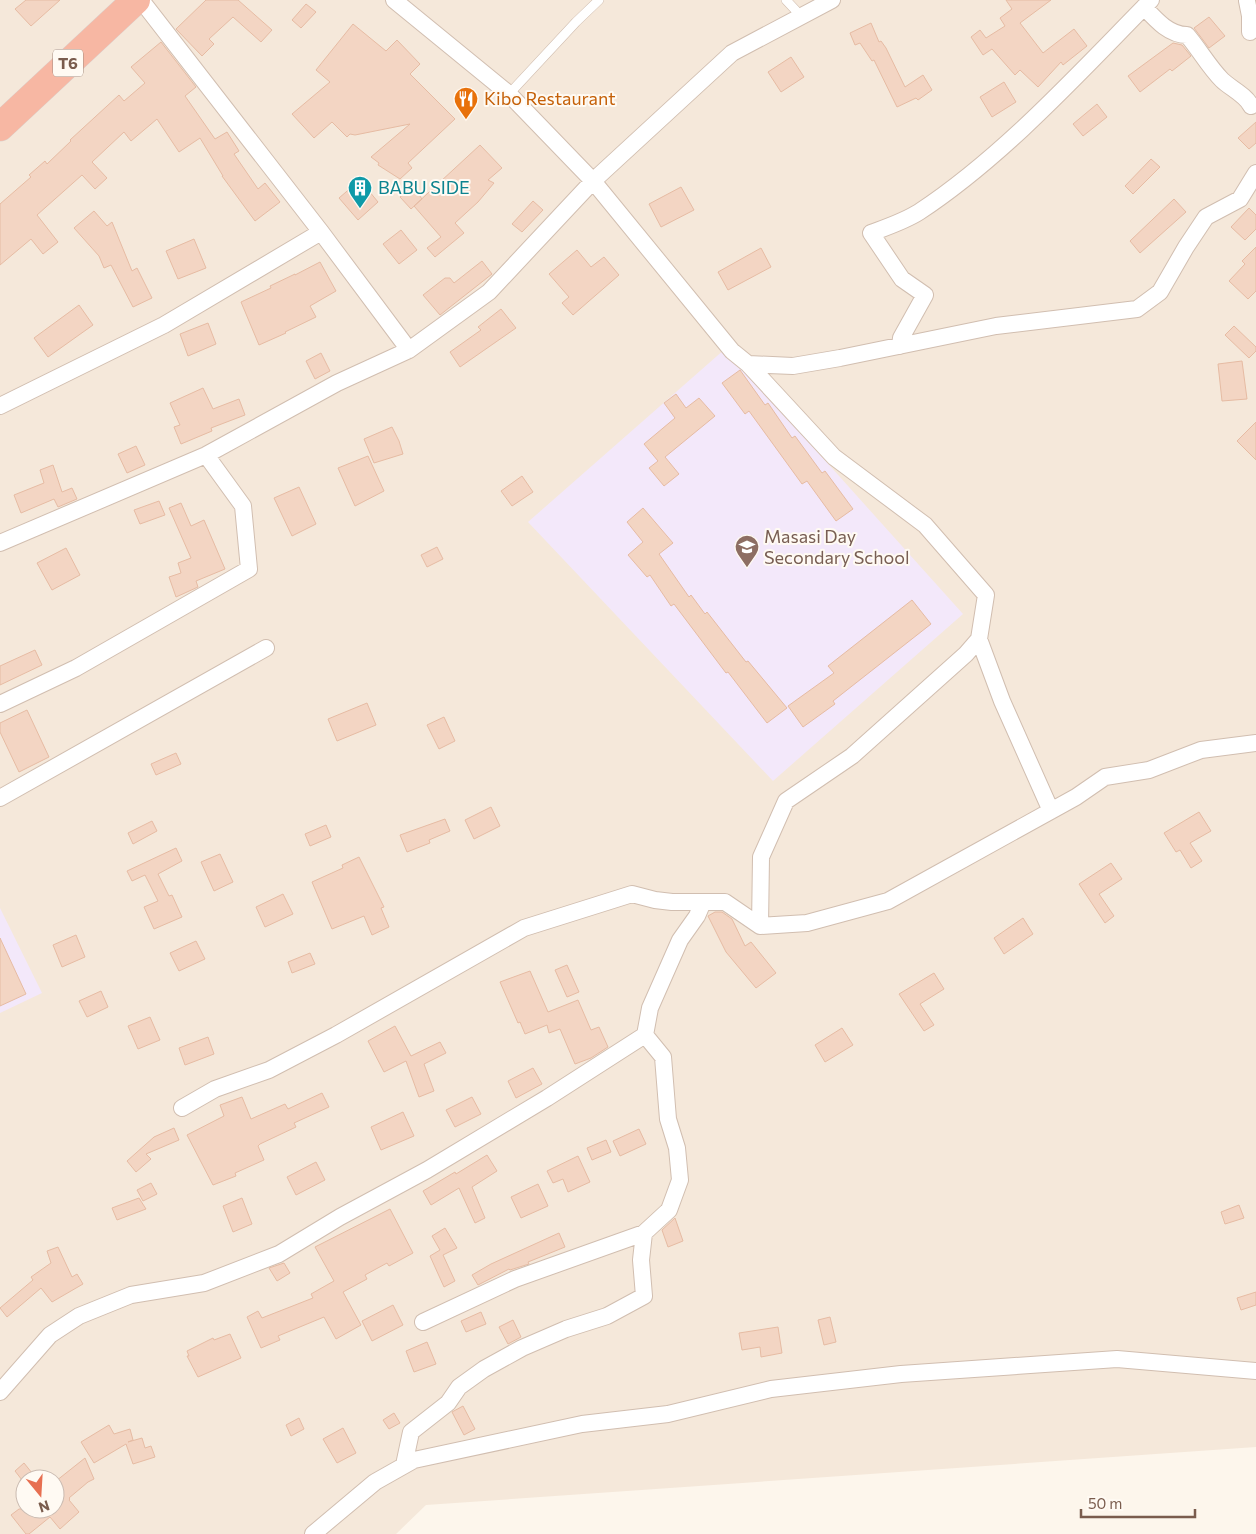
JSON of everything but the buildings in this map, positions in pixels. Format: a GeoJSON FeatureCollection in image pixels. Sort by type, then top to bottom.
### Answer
{"type":"FeatureCollection","features":[{"type":"Feature","properties":{"kind":"highway","name":"T6"},"geometry":{"type":"LineString","coordinates":[[0,127],[136,0]]}},
{"type":"Feature","properties":{"kind":"street"},"geometry":{"type":"LineString","coordinates":[[140,0],[321,232],[409,350]]}},
{"type":"Feature","properties":{"kind":"street"},"geometry":{"type":"LineString","coordinates":[[394,0],[508,94],[593,181],[732,351],[748,364],[834,457],[925,525],[986,595],[979,639],[1002,701],[1051,811]]}},
{"type":"Feature","properties":{"kind":"street"},"geometry":{"type":"LineString","coordinates":[[0,543],[206,455],[337,383],[409,350],[489,292],[593,181],[732,53],[832,0]]}},
{"type":"Feature","properties":{"kind":"street"},"geometry":{"type":"LineString","coordinates":[[1250,3],[1250,32]]}},
{"type":"Feature","properties":{"kind":"street"},"geometry":{"type":"LineString","coordinates":[[900,346],[901,338],[925,295],[902,279],[871,234],[918,213],[973,172],[1029,121],[1148,4],[1161,25],[1182,35],[1187,35],[1224,82],[1234,88],[1240,96],[1248,100],[1251,106]]}},
{"type":"Feature","properties":{"kind":"street"},"geometry":{"type":"LineString","coordinates":[[748,364],[793,366],[996,326],[1137,309],[1160,292],[1186,246],[1206,218],[1240,198],[1256,173]]}},
{"type":"Feature","properties":{"kind":"street"},"geometry":{"type":"LineString","coordinates":[[0,406],[164,324],[321,232]]}},
{"type":"Feature","properties":{"kind":"street"},"geometry":{"type":"LineString","coordinates":[[0,704],[76,668],[249,569],[243,506],[206,455]]}},
{"type":"Feature","properties":{"kind":"street"},"geometry":{"type":"LineString","coordinates":[[760,926],[761,857],[786,801],[852,756],[966,654],[979,639]]}},
{"type":"Feature","properties":{"kind":"street"},"geometry":{"type":"LineString","coordinates":[[0,798],[266,648]]}},
{"type":"Feature","properties":{"kind":"street"},"geometry":{"type":"LineString","coordinates":[[182,1108],[215,1089],[269,1070],[336,1035],[524,928],[632,894],[655,900],[724,902],[760,926],[807,923],[888,902],[1076,797],[1105,778],[1149,770],[1201,750],[1256,742]]}},
{"type":"Feature","properties":{"kind":"street"},"geometry":{"type":"LineString","coordinates":[[0,1392],[50,1335],[79,1316],[131,1295],[204,1283],[279,1254],[340,1217],[428,1170],[547,1098],[645,1035],[650,1008],[680,940],[697,916],[703,902]]}},
{"type":"Feature","properties":{"kind":"street"},"geometry":{"type":"LineString","coordinates":[[423,1322],[514,1279],[644,1233],[669,1210],[680,1180],[677,1148],[668,1119],[663,1057],[645,1035]]}},
{"type":"Feature","properties":{"kind":"street"},"geometry":{"type":"LineString","coordinates":[[404,1466],[411,1432],[448,1402],[459,1387],[484,1369],[522,1348],[566,1329],[607,1316],[644,1296],[641,1260],[644,1233]]}},
{"type":"Feature","properties":{"kind":"street"},"geometry":{"type":"LineString","coordinates":[[313,1534],[375,1482],[414,1460],[582,1424],[668,1414],[772,1389],[892,1375],[1117,1360],[1256,1371]]}},
{"type":"Feature","properties":{"kind":"lane"},"geometry":{"type":"LineString","coordinates":[[508,94],[599,0]]}},
{"type":"Feature","properties":{"kind":"lane"},"geometry":{"type":"LineString","coordinates":[[786,0],[801,16]]}},
{"type":"Feature","properties":{"kind":"shaded area"},"geometry":{"type":"Polygon","coordinates":[[[0,0],[1256,0],[1256,1447],[426,1505],[396,1534],[0,1534],[0,0]]]}},
{"type":"Feature","properties":{"kind":"shaded area","name":"Masasi Day Secondary School"},"geometry":{"type":"Polygon","coordinates":[[[725,349],[963,614],[773,781],[528,522],[725,349]]]}},
{"type":"Feature","properties":{"kind":"shaded area"},"geometry":{"type":"Polygon","coordinates":[[[0,908],[42,993],[0,1013],[0,908]]]}},
{"type":"Feature","properties":{"kind":"place","name":"Kibo Restaurant"},"geometry":{"type":"Point","coordinates":[466,120]}},
{"type":"Feature","properties":{"kind":"place","name":"BABU SIDE"},"geometry":{"type":"Point","coordinates":[360,209]}},
{"type":"Feature","properties":{"kind":"place","name":"Masasi Day Secondary School"},"geometry":{"type":"Point","coordinates":[747,568]}}]}
